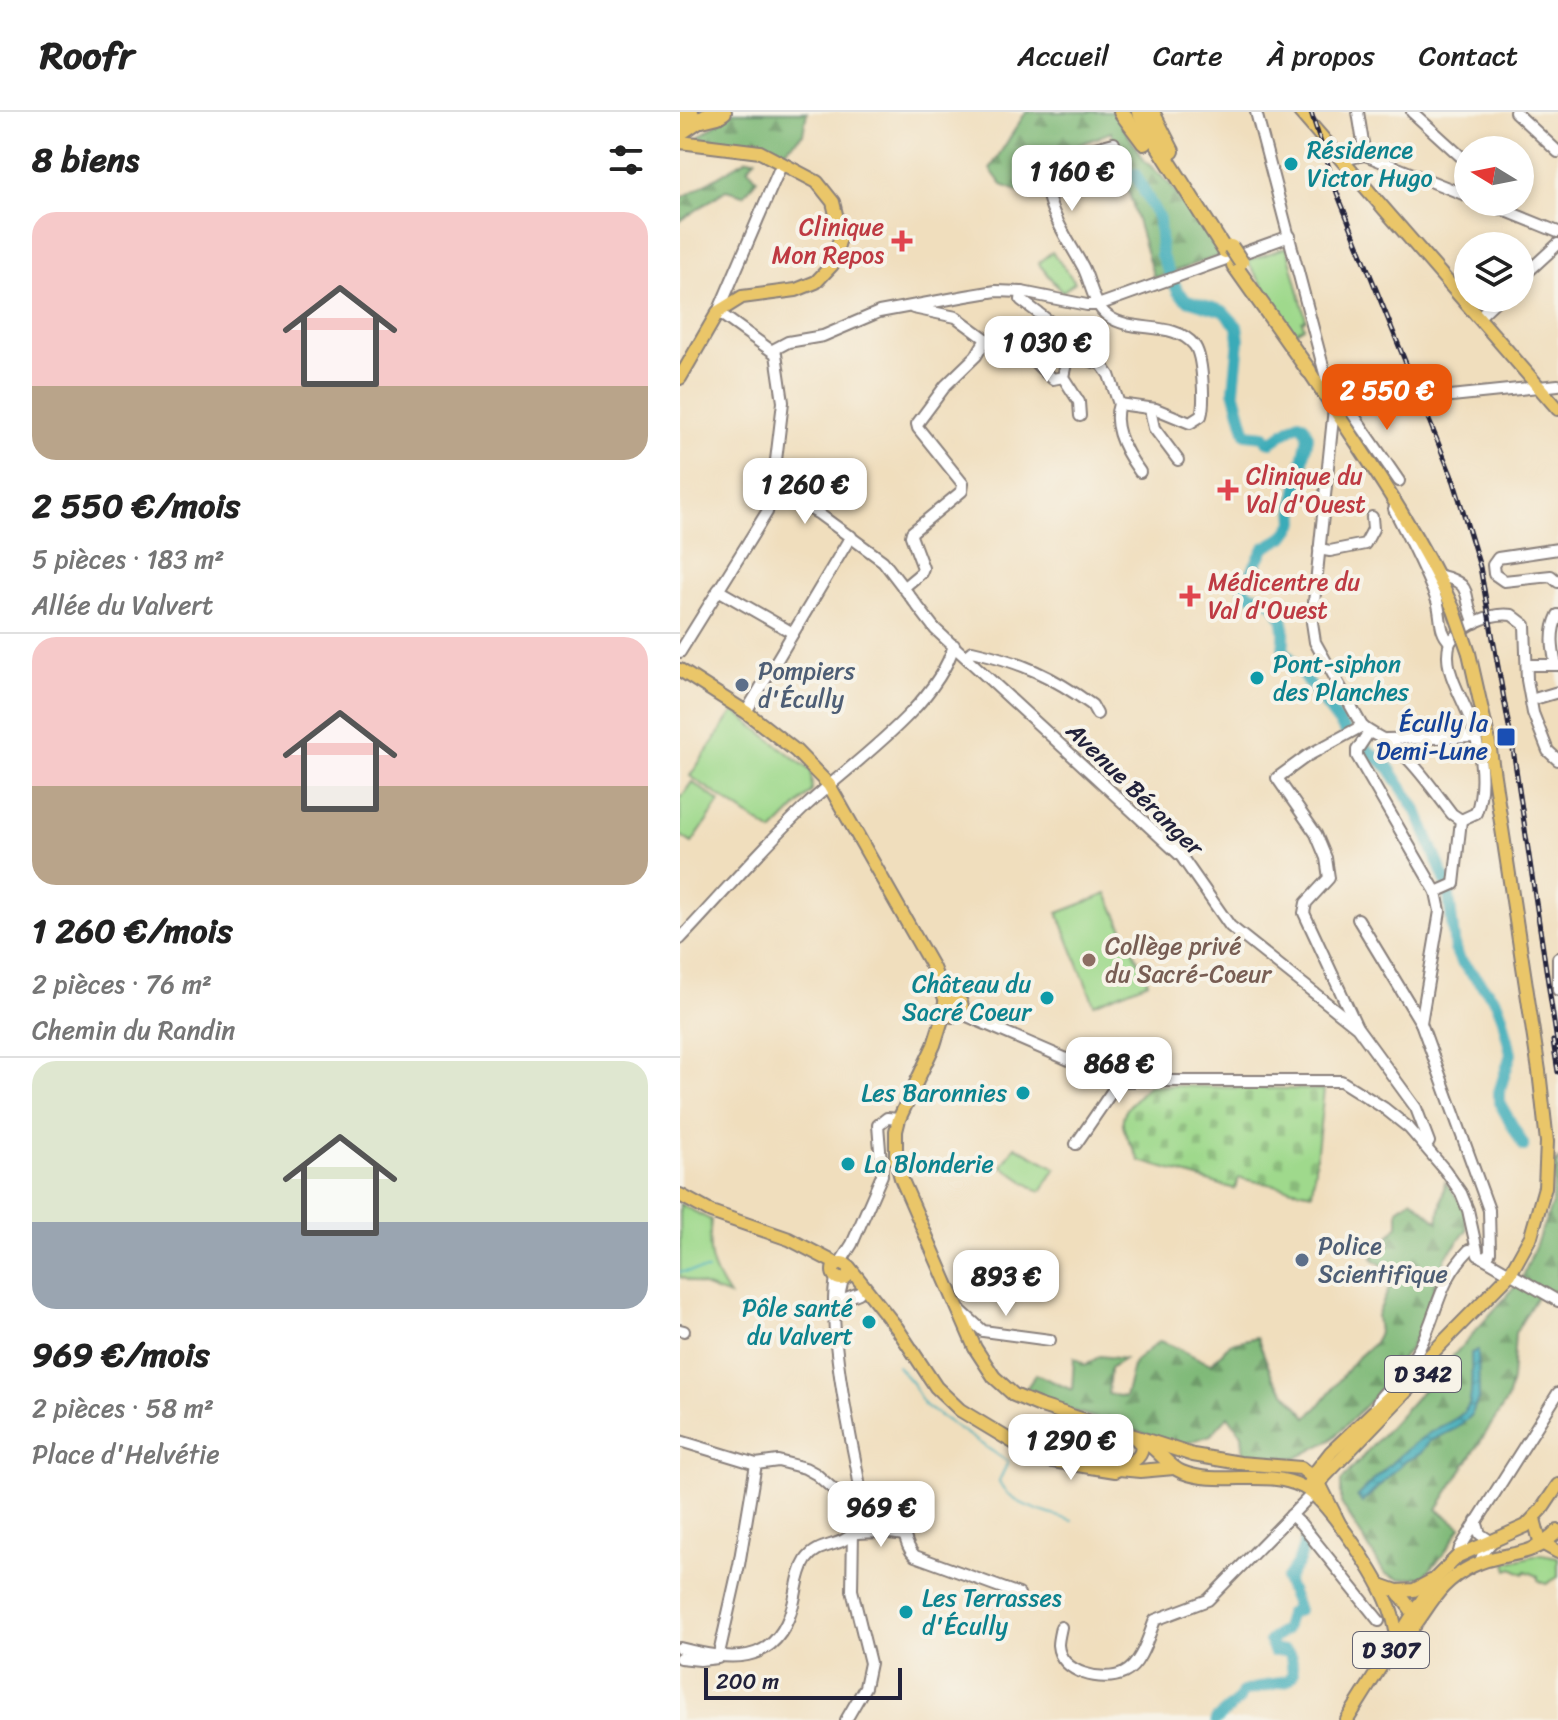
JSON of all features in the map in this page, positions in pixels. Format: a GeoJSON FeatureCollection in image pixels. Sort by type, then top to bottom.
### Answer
{"type":"FeatureCollection","features":[{"type":"Feature","properties":{"kind":"highway"},"geometry":{"type":"LineString","coordinates":[[680,120],[711,112]]}},
{"type":"Feature","properties":{"kind":"highway"},"geometry":{"type":"LineString","coordinates":[[694,117],[718,116],[724,112]]}},
{"type":"Feature","properties":{"kind":"highway"},"geometry":{"type":"LineString","coordinates":[[1121,112],[1181,189],[1192,198]]}},
{"type":"Feature","properties":{"kind":"highway"},"geometry":{"type":"LineString","coordinates":[[1129,112],[1144,143]]}},
{"type":"Feature","properties":{"kind":"highway"},"geometry":{"type":"LineString","coordinates":[[1139,112],[1192,198],[1228,249]]}},
{"type":"Feature","properties":{"kind":"highway"},"geometry":{"type":"LineString","coordinates":[[1152,112],[1228,249]]}},
{"type":"Feature","properties":{"kind":"highway"},"geometry":{"type":"LineString","coordinates":[[1163,112],[1165,127],[1183,171]]}},
{"type":"Feature","properties":{"kind":"highway"},"geometry":{"type":"LineString","coordinates":[[683,139],[694,117]]}},
{"type":"Feature","properties":{"kind":"highway","name":"D 342"},"geometry":{"type":"LineString","coordinates":[[1228,249],[1279,326],[1318,377]]}},
{"type":"Feature","properties":{"kind":"main road"},"geometry":{"type":"LineString","coordinates":[[1300,112],[1537,386],[1558,406]]}},
{"type":"Feature","properties":{"kind":"main road"},"geometry":{"type":"LineString","coordinates":[[1307,112],[1354,156],[1537,386]]}},
{"type":"Feature","properties":{"kind":"main road"},"geometry":{"type":"LineString","coordinates":[[680,378],[718,312],[740,297],[803,288],[822,277],[835,257],[840,228],[833,202],[817,182],[752,150],[683,139]]}},
{"type":"Feature","properties":{"kind":"main road","name":"D 342"},"geometry":{"type":"LineString","coordinates":[[1318,377],[1438,575],[1469,653],[1488,737],[1547,1142],[1545,1185],[1539,1213],[1531,1236],[1510,1274],[1374,1412],[1337,1454]]}},
{"type":"Feature","properties":{"kind":"main road"},"geometry":{"type":"LineString","coordinates":[[680,670],[746,712],[796,751],[829,785],[943,987],[952,1008],[899,1119],[896,1160],[975,1348],[994,1377],[1014,1395],[1193,1455],[1240,1463],[1248,1471],[1247,1479]]}},
{"type":"Feature","properties":{"kind":"main road"},"geometry":{"type":"LineString","coordinates":[[680,1195],[711,1212],[789,1239],[841,1270],[897,1328],[936,1387],[977,1423],[1033,1451],[1036,1458],[1115,1471],[1121,1464],[1139,1457],[1142,1451],[1139,1441],[1132,1436]]}},
{"type":"Feature","properties":{"kind":"main road"},"geometry":{"type":"LineString","coordinates":[[841,1270],[849,1286],[881,1309]]}},
{"type":"Feature","properties":{"kind":"main road","name":"D 342"},"geometry":{"type":"LineString","coordinates":[[1337,1454],[1363,1438],[1491,1303],[1499,1288]]}},
{"type":"Feature","properties":{"kind":"main road"},"geometry":{"type":"LineString","coordinates":[[1132,1436],[1153,1447],[1171,1465],[1195,1475],[1280,1479],[1318,1486],[1338,1519]]}},
{"type":"Feature","properties":{"kind":"main road"},"geometry":{"type":"LineString","coordinates":[[1318,1486],[1363,1438]]}},
{"type":"Feature","properties":{"kind":"main road"},"geometry":{"type":"LineString","coordinates":[[1318,1486],[1337,1454]]}},
{"type":"Feature","properties":{"kind":"main road"},"geometry":{"type":"LineString","coordinates":[[1289,1465],[1337,1454]]}},
{"type":"Feature","properties":{"kind":"main road"},"geometry":{"type":"LineString","coordinates":[[1121,1464],[1171,1465],[1198,1459],[1301,1468],[1318,1486],[1380,1585],[1392,1596],[1418,1610],[1400,1638]]}},
{"type":"Feature","properties":{"kind":"main road"},"geometry":{"type":"LineString","coordinates":[[1195,1475],[1190,1471],[1189,1464],[1198,1459]]}},
{"type":"Feature","properties":{"kind":"main road","name":"D 307"},"geometry":{"type":"LineString","coordinates":[[1418,1610],[1434,1580],[1458,1556],[1518,1531],[1534,1519],[1558,1485]]}},
{"type":"Feature","properties":{"kind":"main road"},"geometry":{"type":"LineString","coordinates":[[1558,1529],[1552,1523],[1534,1519],[1536,1533],[1543,1545],[1558,1552]]}},
{"type":"Feature","properties":{"kind":"main road","name":"D 307"},"geometry":{"type":"LineString","coordinates":[[1418,1610],[1450,1579],[1480,1562],[1518,1555],[1543,1545],[1558,1529]]}},
{"type":"Feature","properties":{"kind":"main road"},"geometry":{"type":"LineString","coordinates":[[1392,1596],[1434,1580]]}},
{"type":"Feature","properties":{"kind":"main road"},"geometry":{"type":"LineString","coordinates":[[1392,1596],[1400,1638]]}},
{"type":"Feature","properties":{"kind":"main road","name":"D 307"},"geometry":{"type":"LineString","coordinates":[[1349,1720],[1400,1638]]}},
{"type":"Feature","properties":{"kind":"street"},"geometry":{"type":"LineString","coordinates":[[1256,112],[1290,236],[1318,377]]}},
{"type":"Feature","properties":{"kind":"street"},"geometry":{"type":"LineString","coordinates":[[1354,156],[1358,112]]}},
{"type":"Feature","properties":{"kind":"street"},"geometry":{"type":"LineString","coordinates":[[1412,112],[1454,150]]}},
{"type":"Feature","properties":{"kind":"street"},"geometry":{"type":"LineString","coordinates":[[1515,112],[1558,152]]}},
{"type":"Feature","properties":{"kind":"street"},"geometry":{"type":"LineString","coordinates":[[1325,139],[1343,157],[1354,156],[1454,191]]}},
{"type":"Feature","properties":{"kind":"street"},"geometry":{"type":"LineString","coordinates":[[1114,143],[1052,164],[1048,175],[1049,200],[1084,269],[1098,305],[1114,319],[1183,336],[1198,350],[1203,404],[1199,419],[1190,423],[1156,409],[1119,404]]}},
{"type":"Feature","properties":{"kind":"street"},"geometry":{"type":"LineString","coordinates":[[680,652],[767,512],[775,485],[783,402],[776,354],[718,312],[782,163]]}},
{"type":"Feature","properties":{"kind":"street"},"geometry":{"type":"LineString","coordinates":[[1519,216],[1558,232]]}},
{"type":"Feature","properties":{"kind":"street"},"geometry":{"type":"LineString","coordinates":[[773,350],[788,342],[823,336],[879,312],[996,291],[1022,292],[1098,305],[1290,236]]}},
{"type":"Feature","properties":{"kind":"street"},"geometry":{"type":"LineString","coordinates":[[1534,266],[1558,244]]}},
{"type":"Feature","properties":{"kind":"street"},"geometry":{"type":"LineString","coordinates":[[1022,292],[1021,300],[1049,321],[1063,350],[1101,364],[1109,375],[1119,404],[1116,414],[1118,430],[1132,462],[1140,472]]}},
{"type":"Feature","properties":{"kind":"street"},"geometry":{"type":"LineString","coordinates":[[903,588],[923,568],[912,532],[962,491],[963,484],[917,424],[946,385],[976,356],[986,339],[956,317],[907,307]]}},
{"type":"Feature","properties":{"kind":"street"},"geometry":{"type":"LineString","coordinates":[[1481,315],[1484,312]]}},
{"type":"Feature","properties":{"kind":"street"},"geometry":{"type":"LineString","coordinates":[[1015,327],[1019,341],[1042,369],[1053,379],[1063,377]]}},
{"type":"Feature","properties":{"kind":"street"},"geometry":{"type":"LineString","coordinates":[[1068,354],[1063,377],[1079,402],[1080,416]]}},
{"type":"Feature","properties":{"kind":"street"},"geometry":{"type":"LineString","coordinates":[[1444,888],[1357,756],[1364,731],[1315,642],[1312,622],[1334,408],[1558,385]]}},
{"type":"Feature","properties":{"kind":"street"},"geometry":{"type":"LineString","coordinates":[[1348,407],[1399,481]]}},
{"type":"Feature","properties":{"kind":"street"},"geometry":{"type":"LineString","coordinates":[[1150,409],[1157,433],[1178,460]]}},
{"type":"Feature","properties":{"kind":"street"},"geometry":{"type":"LineString","coordinates":[[1380,479],[1438,604],[1441,630],[1450,642]]}},
{"type":"Feature","properties":{"kind":"street","name":"Avenue Béranger"},"geometry":{"type":"LineString","coordinates":[[775,485],[784,495],[851,536],[883,561],[935,629],[1181,856],[1230,926],[1357,1027],[1416,1108],[1429,1142],[1426,1146]]}},
{"type":"Feature","properties":{"kind":"street"},"geometry":{"type":"LineString","coordinates":[[1319,549],[1330,551],[1365,544],[1373,529],[1372,517]]}},
{"type":"Feature","properties":{"kind":"street"},"geometry":{"type":"LineString","coordinates":[[746,712],[851,536]]}},
{"type":"Feature","properties":{"kind":"street"},"geometry":{"type":"LineString","coordinates":[[1558,549],[1498,558],[1493,565],[1494,574],[1504,581],[1551,576],[1558,582]]}},
{"type":"Feature","properties":{"kind":"street"},"geometry":{"type":"LineString","coordinates":[[1438,575],[1458,580],[1464,586],[1475,623]]}},
{"type":"Feature","properties":{"kind":"street"},"geometry":{"type":"LineString","coordinates":[[718,590],[793,633]]}},
{"type":"Feature","properties":{"kind":"street"},"geometry":{"type":"LineString","coordinates":[[1461,820],[1476,813],[1481,801],[1482,774],[1476,737],[1448,662],[1447,651],[1450,642],[1475,623],[1502,614],[1525,625],[1531,700],[1548,751],[1558,760]]}},
{"type":"Feature","properties":{"kind":"street"},"geometry":{"type":"LineString","coordinates":[[1527,665],[1557,665],[1552,632],[1558,615]]}},
{"type":"Feature","properties":{"kind":"street"},"geometry":{"type":"LineString","coordinates":[[680,939],[805,807],[860,761],[913,708],[949,663],[954,645]]}},
{"type":"Feature","properties":{"kind":"street"},"geometry":{"type":"LineString","coordinates":[[966,656],[972,651],[1038,670],[1092,705],[1097,714]]}},
{"type":"Feature","properties":{"kind":"street"},"geometry":{"type":"LineString","coordinates":[[1531,700],[1558,692]]}},
{"type":"Feature","properties":{"kind":"street"},"geometry":{"type":"LineString","coordinates":[[1357,1027],[1304,913],[1306,903],[1329,878],[1326,858],[1316,834],[1277,780],[1278,775],[1346,736],[1364,731],[1385,739],[1406,757],[1452,814],[1461,820]]}},
{"type":"Feature","properties":{"kind":"street"},"geometry":{"type":"LineString","coordinates":[[1385,739],[1476,737]]}},
{"type":"Feature","properties":{"kind":"street"},"geometry":{"type":"LineString","coordinates":[[1421,1023],[1444,888],[1461,820]]}},
{"type":"Feature","properties":{"kind":"street"},"geometry":{"type":"LineString","coordinates":[[1358,919],[1421,1023],[1489,1210],[1490,1252],[1457,1262],[1410,1363],[1380,1398],[1374,1412]]}},
{"type":"Feature","properties":{"kind":"street"},"geometry":{"type":"LineString","coordinates":[[1558,958],[1558,990]]}},
{"type":"Feature","properties":{"kind":"street"},"geometry":{"type":"LineString","coordinates":[[952,1008],[1117,1082],[1341,1081],[1384,1108],[1426,1146],[1461,1193],[1478,1255],[1558,1301]]}},
{"type":"Feature","properties":{"kind":"street"},"geometry":{"type":"LineString","coordinates":[[1076,1144],[1117,1082]]}},
{"type":"Feature","properties":{"kind":"street"},"geometry":{"type":"LineString","coordinates":[[846,1720],[865,1687],[870,1663],[852,1590],[860,1508],[833,1296],[882,1175],[878,1125],[887,1118],[899,1119]]}},
{"type":"Feature","properties":{"kind":"street"},"geometry":{"type":"LineString","coordinates":[[836,1319],[842,1301],[859,1293]]}},
{"type":"Feature","properties":{"kind":"street"},"geometry":{"type":"LineString","coordinates":[[958,1309],[983,1331],[1050,1340]]}},
{"type":"Feature","properties":{"kind":"street"},"geometry":{"type":"LineString","coordinates":[[1405,1393],[1410,1363]]}},
{"type":"Feature","properties":{"kind":"street"},"geometry":{"type":"LineString","coordinates":[[1458,1556],[1476,1521],[1558,1393]]}},
{"type":"Feature","properties":{"kind":"street"},"geometry":{"type":"LineString","coordinates":[[680,1441],[756,1464],[778,1461],[805,1468],[860,1508],[896,1515],[915,1556],[1019,1594]]}},
{"type":"Feature","properties":{"kind":"street"},"geometry":{"type":"LineString","coordinates":[[718,1658],[739,1565],[756,1464]]}},
{"type":"Feature","properties":{"kind":"street"},"geometry":{"type":"LineString","coordinates":[[1061,1627],[1058,1647],[1063,1659],[1079,1671],[1102,1678],[1125,1673],[1136,1663],[1155,1620],[1208,1600],[1318,1486]]}},
{"type":"Feature","properties":{"kind":"street"},"geometry":{"type":"LineString","coordinates":[[1291,1515],[1379,1621]]}},
{"type":"Feature","properties":{"kind":"street"},"geometry":{"type":"LineString","coordinates":[[1476,1521],[1480,1534],[1492,1542],[1480,1562]]}},
{"type":"Feature","properties":{"kind":"street"},"geometry":{"type":"LineString","coordinates":[[680,1658],[742,1658],[768,1646],[788,1622],[800,1571],[808,1557],[819,1547],[844,1541],[856,1533],[905,1535]]}},
{"type":"Feature","properties":{"kind":"street"},"geometry":{"type":"LineString","coordinates":[[680,1648],[718,1658]]}},
{"type":"Feature","properties":{"kind":"green space"},"geometry":{"type":"Polygon","coordinates":[[[733,112],[807,112],[803,134],[782,153],[761,146],[697,138],[733,112]]]}},
{"type":"Feature","properties":{"kind":"green space"},"geometry":{"type":"Polygon","coordinates":[[[1026,112],[1113,112],[1145,161],[1168,182],[1222,255],[1154,278],[1111,132],[1050,156],[1033,198],[1002,185],[990,169],[1026,112]]]}},
{"type":"Feature","properties":{"kind":"green space"},"geometry":{"type":"Polygon","coordinates":[[[747,159],[755,159],[748,168],[757,179],[744,195],[726,190],[680,221],[680,199],[747,159]]]}},
{"type":"Feature","properties":{"kind":"green space"},"geometry":{"type":"Polygon","coordinates":[[[1287,247],[1306,319],[1302,321],[1304,327],[1294,333],[1247,261],[1287,247]]]}},
{"type":"Feature","properties":{"kind":"green space"},"geometry":{"type":"Polygon","coordinates":[[[1052,252],[1075,282],[1062,292],[1038,263],[1052,252]]]}},
{"type":"Feature","properties":{"kind":"green space"},"geometry":{"type":"Polygon","coordinates":[[[734,711],[811,771],[812,791],[772,832],[690,776],[734,711]]]}},
{"type":"Feature","properties":{"kind":"green space"},"geometry":{"type":"Polygon","coordinates":[[[692,782],[720,802],[692,843],[680,835],[680,799],[692,782]]]}},
{"type":"Feature","properties":{"kind":"green space"},"geometry":{"type":"Polygon","coordinates":[[[1107,894],[1148,982],[1094,1004],[1058,913],[1107,894]]]}},
{"type":"Feature","properties":{"kind":"green space"},"geometry":{"type":"Polygon","coordinates":[[[1149,1085],[1324,1090],[1312,1193],[1239,1178],[1235,1189],[1140,1161],[1127,1136],[1123,1120],[1130,1105],[1149,1085]]]}},
{"type":"Feature","properties":{"kind":"green space"},"geometry":{"type":"Polygon","coordinates":[[[1015,1146],[1056,1168],[1042,1190],[1038,1191],[1002,1166],[1015,1146]]]}},
{"type":"Feature","properties":{"kind":"green space"},"geometry":{"type":"Polygon","coordinates":[[[1558,1160],[1558,1296],[1542,1288],[1515,1333],[1512,1380],[1507,1400],[1437,1509],[1461,1527],[1443,1555],[1423,1577],[1400,1579],[1385,1574],[1341,1503],[1341,1481],[1522,1279],[1552,1204],[1555,1163],[1558,1160]]]}},
{"type":"Feature","properties":{"kind":"green space"},"geometry":{"type":"Polygon","coordinates":[[[1445,1182],[1464,1207],[1467,1230],[1446,1257],[1414,1343],[1371,1400],[1331,1440],[1297,1458],[1244,1456],[1242,1434],[1228,1416],[1211,1435],[1181,1445],[1022,1395],[1036,1374],[1072,1390],[1074,1358],[1086,1365],[1100,1356],[1124,1359],[1110,1368],[1108,1394],[1125,1397],[1134,1362],[1159,1341],[1211,1364],[1231,1343],[1257,1337],[1273,1378],[1307,1417],[1355,1360],[1373,1344],[1379,1333],[1377,1316],[1395,1275],[1372,1258],[1398,1225],[1398,1209],[1412,1199],[1438,1222],[1445,1182]]]}},
{"type":"Feature","properties":{"kind":"green space"},"geometry":{"type":"Polygon","coordinates":[[[680,1204],[711,1220],[711,1260],[729,1296],[680,1277],[680,1204]]]}},
{"type":"Feature","properties":{"kind":"green space"},"geometry":{"type":"Polygon","coordinates":[[[1541,1554],[1558,1557],[1558,1577],[1546,1584],[1526,1571],[1524,1574],[1513,1568],[1508,1570],[1506,1563],[1541,1554]]]}},
{"type":"Feature","properties":{"kind":"water"},"geometry":{"type":"Polygon","coordinates":[[[1478,1350],[1479,1397],[1471,1416],[1457,1428],[1430,1441],[1420,1454],[1404,1462],[1362,1503],[1357,1496],[1394,1461],[1434,1430],[1463,1413],[1471,1393],[1471,1353],[1478,1350]]]}},
{"type":"Feature","properties":{"kind":"waterway"},"geometry":{"type":"LineString","coordinates":[[1135,174],[1159,219],[1161,255],[1178,292],[1187,300],[1223,311],[1237,326],[1239,340],[1234,390],[1246,434],[1265,436],[1271,442],[1280,436]]}},
{"type":"Feature","properties":{"kind":"waterway"},"geometry":{"type":"LineString","coordinates":[[1285,432],[1299,423],[1304,426],[1308,436],[1294,506],[1295,522],[1284,537],[1264,548],[1244,587],[1245,592],[1263,598],[1276,607],[1284,627],[1283,649],[1347,733]]}},
{"type":"Feature","properties":{"kind":"waterway"},"geometry":{"type":"LineString","coordinates":[[1363,746],[1389,768],[1417,811],[1448,887],[1455,949],[1460,960],[1496,1001],[1511,1054],[1499,1092],[1499,1102],[1524,1146]]}},
{"type":"Feature","properties":{"kind":"waterway"},"geometry":{"type":"LineString","coordinates":[[680,1272],[708,1270]]}},
{"type":"Feature","properties":{"kind":"waterway"},"geometry":{"type":"LineString","coordinates":[[841,1309],[842,1334],[848,1339]]}},
{"type":"Feature","properties":{"kind":"waterway"},"geometry":{"type":"LineString","coordinates":[[897,1366],[912,1383],[924,1405],[1008,1462],[999,1481],[1010,1496],[1030,1507],[1072,1521]]}},
{"type":"Feature","properties":{"kind":"waterway"},"geometry":{"type":"LineString","coordinates":[[1216,1720],[1239,1700],[1243,1692],[1288,1680],[1293,1674],[1291,1656],[1285,1651],[1273,1651],[1270,1641],[1285,1629],[1289,1614],[1298,1610],[1286,1580],[1298,1563],[1306,1539]]}},
{"type":"Feature","properties":{"kind":"railway"},"geometry":{"type":"LineString","coordinates":[[1311,112],[1337,193],[1454,482],[1480,567],[1513,749],[1558,1049]]}},
{"type":"Feature","properties":{"kind":"railway"},"geometry":{"type":"LineString","coordinates":[[1553,1041],[1558,1072]]}},
{"type":"Feature","properties":{"kind":"place","name":"Résidence Victor Hugo"},"geometry":{"type":"Point","coordinates":[1291,164]}},
{"type":"Feature","properties":{"kind":"place","name":"Clinique Mon Repos"},"geometry":{"type":"Point","coordinates":[902,241]}},
{"type":"Feature","properties":{"kind":"place","name":"Clinique du Val d'Ouest"},"geometry":{"type":"Point","coordinates":[1228,490]}},
{"type":"Feature","properties":{"kind":"place","name":"Médicentre du Val d'Ouest"},"geometry":{"type":"Point","coordinates":[1190,596]}},
{"type":"Feature","properties":{"kind":"place","name":"Pont-siphon des Planches"},"geometry":{"type":"Point","coordinates":[1257,678]}},
{"type":"Feature","properties":{"kind":"place","name":"Pompiers d'Écully"},"geometry":{"type":"Point","coordinates":[742,685]}},
{"type":"Feature","properties":{"kind":"place","name":"Écully la Demi-Lune"},"geometry":{"type":"Point","coordinates":[1506,737]}},
{"type":"Feature","properties":{"kind":"place","name":"Collège privé du Sacré-Coeur"},"geometry":{"type":"Point","coordinates":[1089,960]}},
{"type":"Feature","properties":{"kind":"place","name":"Château du Sacré Coeur"},"geometry":{"type":"Point","coordinates":[1047,998]}},
{"type":"Feature","properties":{"kind":"place","name":"Les Baronnies"},"geometry":{"type":"Point","coordinates":[1023,1093]}},
{"type":"Feature","properties":{"kind":"place","name":"La Blonderie"},"geometry":{"type":"Point","coordinates":[848,1164]}},
{"type":"Feature","properties":{"kind":"place","name":"Police Scientifique"},"geometry":{"type":"Point","coordinates":[1302,1260]}},
{"type":"Feature","properties":{"kind":"place","name":"Pôle santé du Valvert"},"geometry":{"type":"Point","coordinates":[869,1322]}},
{"type":"Feature","properties":{"kind":"place","name":"Les Terrasses d'Écully"},"geometry":{"type":"Point","coordinates":[906,1612]}}]}
